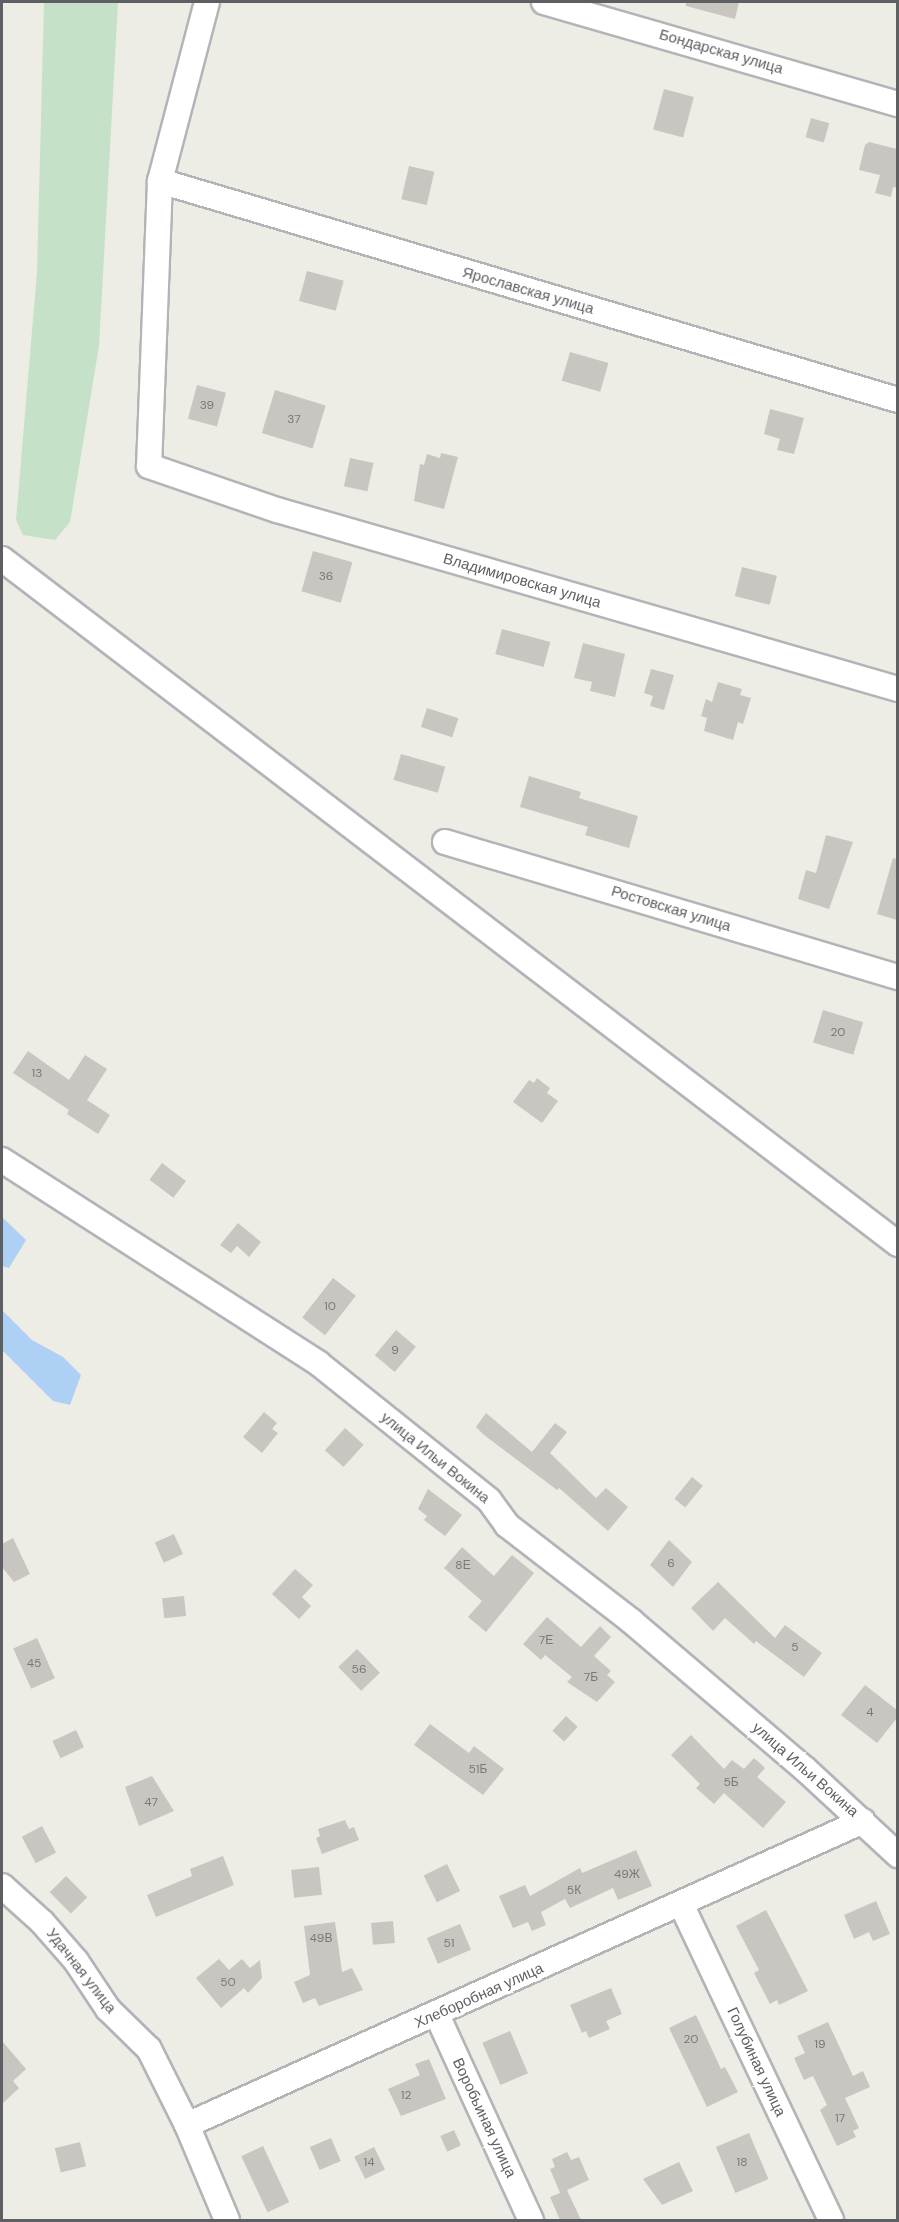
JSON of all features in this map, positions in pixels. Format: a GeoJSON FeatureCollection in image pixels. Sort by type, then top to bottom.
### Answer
{"type":"FeatureCollection","features":[{"type":"Feature","properties":{"kind":"street"},"geometry":{"type":"LineString","coordinates":[[160,181],[207,2]]}},
{"type":"Feature","properties":{"kind":"street","name":"Бондарская улица"},"geometry":{"type":"LineString","coordinates":[[544,2],[897,104]]}},
{"type":"Feature","properties":{"kind":"street","name":"Ярославская улица"},"geometry":{"type":"LineString","coordinates":[[160,181],[897,400]]}},
{"type":"Feature","properties":{"kind":"street","name":"Владимировская улица"},"geometry":{"type":"LineString","coordinates":[[160,181],[148,466],[277,510],[897,689]]}},
{"type":"Feature","properties":{"kind":"street"},"geometry":{"type":"LineString","coordinates":[[2,559],[897,1244]]}},
{"type":"Feature","properties":{"kind":"street","name":"Ростовская улица"},"geometry":{"type":"LineString","coordinates":[[445,842],[897,977]]}},
{"type":"Feature","properties":{"kind":"street","name":"улица Ильи Вокина"},"geometry":{"type":"LineString","coordinates":[[2,1160],[318,1363],[489,1500],[507,1525],[630,1622],[863,1821],[897,1855]]}},
{"type":"Feature","properties":{"kind":"street","name":"Хлеборобная улица"},"geometry":{"type":"LineString","coordinates":[[187,2125],[436,2015],[863,1821]]}},
{"type":"Feature","properties":{"kind":"street","name":"Удачная улица"},"geometry":{"type":"LineString","coordinates":[[2,1886],[42,1922],[76,1961],[108,2009],[149,2049],[187,2125]]}},
{"type":"Feature","properties":{"kind":"street","name":"Голубиная улица"},"geometry":{"type":"LineString","coordinates":[[681,1904],[831,2220]]}},
{"type":"Feature","properties":{"kind":"street","name":"Воробьиная улица"},"geometry":{"type":"LineString","coordinates":[[436,2015],[531,2220]]}},
{"type":"Feature","properties":{"kind":"street"},"geometry":{"type":"LineString","coordinates":[[187,2125],[227,2220]]}},
{"type":"Feature","properties":{"kind":"green space"},"geometry":{"type":"Polygon","coordinates":[[[44,2],[118,2],[99,346],[70,522],[55,540],[23,535],[16,520],[37,272],[44,2]]]}},
{"type":"Feature","properties":{"kind":"water"},"geometry":{"type":"Polygon","coordinates":[[[2,1217],[26,1240],[9,1268],[2,1266],[2,1217]]]}},
{"type":"Feature","properties":{"kind":"water"},"geometry":{"type":"Polygon","coordinates":[[[2,1310],[32,1340],[63,1357],[81,1375],[70,1405],[53,1401],[2,1350],[2,1310]]]}},
{"type":"Feature","properties":{"kind":"building"},"geometry":{"type":"Polygon","coordinates":[[[686,2],[739,2],[735,19],[686,6],[686,2]]]}},
{"type":"Feature","properties":{"kind":"building"},"geometry":{"type":"Polygon","coordinates":[[[664,89],[694,97],[683,138],[653,130],[664,89]]]}},
{"type":"Feature","properties":{"kind":"building"},"geometry":{"type":"Polygon","coordinates":[[[811,118],[829,123],[824,142],[805,137],[811,118]]]}},
{"type":"Feature","properties":{"kind":"building"},"geometry":{"type":"Polygon","coordinates":[[[869,142],[897,149],[897,188],[893,187],[891,197],[875,193],[880,175],[859,170],[865,145],[869,142]]]}},
{"type":"Feature","properties":{"kind":"building"},"geometry":{"type":"Polygon","coordinates":[[[409,166],[434,172],[427,205],[401,199],[409,166]]]}},
{"type":"Feature","properties":{"kind":"building"},"geometry":{"type":"Polygon","coordinates":[[[307,271],[344,281],[336,311],[299,301],[307,271]]]}},
{"type":"Feature","properties":{"kind":"building"},"geometry":{"type":"Polygon","coordinates":[[[570,352],[608,363],[600,392],[562,381],[570,352]]]}},
{"type":"Feature","properties":{"kind":"building"},"geometry":{"type":"Polygon","coordinates":[[[197,385],[226,393],[217,427],[188,419],[197,385]]]}},
{"type":"Feature","properties":{"kind":"building"},"geometry":{"type":"Polygon","coordinates":[[[275,390],[326,405],[313,449],[262,433],[275,390]]]}},
{"type":"Feature","properties":{"kind":"building"},"geometry":{"type":"Polygon","coordinates":[[[770,409],[804,418],[794,454],[777,450],[780,439],[764,434],[770,409]]]}},
{"type":"Feature","properties":{"kind":"building"},"geometry":{"type":"Polygon","coordinates":[[[441,453],[458,457],[444,509],[414,501],[420,464],[424,465],[427,454],[440,458],[441,453]]]}},
{"type":"Feature","properties":{"kind":"building"},"geometry":{"type":"Polygon","coordinates":[[[350,458],[373,463],[367,491],[344,486],[350,458]]]}},
{"type":"Feature","properties":{"kind":"building"},"geometry":{"type":"Polygon","coordinates":[[[313,551],[352,562],[341,603],[301,591],[313,551]]]}},
{"type":"Feature","properties":{"kind":"building"},"geometry":{"type":"Polygon","coordinates":[[[742,567],[777,576],[770,605],[735,596],[742,567]]]}},
{"type":"Feature","properties":{"kind":"building"},"geometry":{"type":"Polygon","coordinates":[[[502,629],[550,642],[544,667],[495,654],[502,629]]]}},
{"type":"Feature","properties":{"kind":"building"},"geometry":{"type":"Polygon","coordinates":[[[583,643],[625,654],[615,697],[590,691],[592,682],[574,678],[583,643]]]}},
{"type":"Feature","properties":{"kind":"building"},"geometry":{"type":"Polygon","coordinates":[[[651,669],[674,675],[664,710],[650,706],[653,696],[644,693],[651,669]]]}},
{"type":"Feature","properties":{"kind":"building"},"geometry":{"type":"Polygon","coordinates":[[[718,682],[742,689],[740,695],[751,698],[743,724],[738,722],[733,740],[704,731],[707,718],[701,716],[706,699],[712,702],[718,682]]]}},
{"type":"Feature","properties":{"kind":"building"},"geometry":{"type":"Polygon","coordinates":[[[427,708],[458,718],[452,737],[421,727],[427,708]]]}},
{"type":"Feature","properties":{"kind":"building"},"geometry":{"type":"Polygon","coordinates":[[[401,754],[445,767],[438,793],[394,780],[401,754]]]}},
{"type":"Feature","properties":{"kind":"building"},"geometry":{"type":"Polygon","coordinates":[[[529,776],[581,792],[579,798],[638,816],[629,848],[585,835],[588,827],[520,807],[529,776]]]}},
{"type":"Feature","properties":{"kind":"building"},"geometry":{"type":"Polygon","coordinates":[[[826,835],[853,842],[829,909],[798,899],[806,870],[816,873],[826,835]]]}},
{"type":"Feature","properties":{"kind":"building"},"geometry":{"type":"Polygon","coordinates":[[[893,858],[897,859],[897,920],[877,914],[893,858]]]}},
{"type":"Feature","properties":{"kind":"building"},"geometry":{"type":"Polygon","coordinates":[[[823,1010],[863,1022],[853,1055],[813,1043],[823,1010]]]}},
{"type":"Feature","properties":{"kind":"building"},"geometry":{"type":"Polygon","coordinates":[[[28,1051],[69,1080],[85,1055],[107,1069],[87,1100],[110,1115],[98,1134],[67,1114],[69,1110],[13,1073],[28,1051]]]}},
{"type":"Feature","properties":{"kind":"building"},"geometry":{"type":"Polygon","coordinates":[[[537,1078],[550,1088],[547,1093],[558,1101],[542,1123],[513,1102],[529,1080],[534,1083],[537,1078]]]}},
{"type":"Feature","properties":{"kind":"building"},"geometry":{"type":"Polygon","coordinates":[[[162,1163],[186,1181],[173,1198],[149,1180],[162,1163]]]}},
{"type":"Feature","properties":{"kind":"building"},"geometry":{"type":"Polygon","coordinates":[[[238,1223],[261,1242],[249,1257],[237,1246],[231,1253],[220,1245],[238,1223]]]}},
{"type":"Feature","properties":{"kind":"building"},"geometry":{"type":"Polygon","coordinates":[[[333,1278],[356,1296],[325,1335],[302,1317],[333,1278]]]}},
{"type":"Feature","properties":{"kind":"building"},"geometry":{"type":"Polygon","coordinates":[[[396,1330],[416,1347],[395,1372],[375,1355],[396,1330]]]}},
{"type":"Feature","properties":{"kind":"building"},"geometry":{"type":"Polygon","coordinates":[[[264,1412],[277,1423],[272,1429],[278,1433],[262,1453],[243,1437],[264,1412]]]}},
{"type":"Feature","properties":{"kind":"building"},"geometry":{"type":"Polygon","coordinates":[[[486,1413],[532,1452],[555,1423],[567,1432],[550,1453],[596,1498],[606,1488],[628,1507],[608,1531],[559,1488],[557,1490],[484,1435],[476,1427],[486,1413]]]}},
{"type":"Feature","properties":{"kind":"building"},"geometry":{"type":"Polygon","coordinates":[[[345,1428],[364,1445],[344,1467],[325,1450],[345,1428]]]}},
{"type":"Feature","properties":{"kind":"building"},"geometry":{"type":"Polygon","coordinates":[[[692,1477],[703,1486],[685,1508],[674,1499],[692,1477]]]}},
{"type":"Feature","properties":{"kind":"building"},"geometry":{"type":"Polygon","coordinates":[[[428,1489],[462,1515],[445,1536],[424,1520],[427,1516],[418,1509],[428,1489]]]}},
{"type":"Feature","properties":{"kind":"building"},"geometry":{"type":"Polygon","coordinates":[[[174,1534],[183,1554],[164,1563],[155,1543],[174,1534]]]}},
{"type":"Feature","properties":{"kind":"building"},"geometry":{"type":"Polygon","coordinates":[[[13,1538],[30,1574],[14,1582],[2,1567],[2,1544],[13,1538]]]}},
{"type":"Feature","properties":{"kind":"building"},"geometry":{"type":"Polygon","coordinates":[[[669,1540],[692,1562],[673,1587],[650,1565],[669,1540]]]}},
{"type":"Feature","properties":{"kind":"building"},"geometry":{"type":"Polygon","coordinates":[[[462,1547],[494,1576],[512,1555],[534,1573],[486,1632],[468,1617],[482,1601],[444,1568],[462,1547]]]}},
{"type":"Feature","properties":{"kind":"building"},"geometry":{"type":"Polygon","coordinates":[[[295,1569],[313,1585],[302,1597],[311,1606],[299,1619],[272,1594],[295,1569]]]}},
{"type":"Feature","properties":{"kind":"building"},"geometry":{"type":"Polygon","coordinates":[[[718,1582],[775,1638],[785,1625],[822,1653],[804,1677],[756,1641],[754,1644],[725,1618],[713,1631],[691,1608],[718,1582]]]}},
{"type":"Feature","properties":{"kind":"building"},"geometry":{"type":"Polygon","coordinates":[[[184,1596],[186,1616],[164,1618],[162,1598],[184,1596]]]}},
{"type":"Feature","properties":{"kind":"building"},"geometry":{"type":"Polygon","coordinates":[[[547,1617],[581,1647],[600,1626],[611,1637],[594,1656],[611,1671],[607,1675],[615,1682],[597,1702],[567,1682],[572,1677],[545,1655],[541,1660],[523,1644],[547,1617]]]}},
{"type":"Feature","properties":{"kind":"building"},"geometry":{"type":"Polygon","coordinates":[[[37,1638],[55,1678],[31,1689],[13,1649],[37,1638]]]}},
{"type":"Feature","properties":{"kind":"building"},"geometry":{"type":"Polygon","coordinates":[[[357,1649],[380,1673],[361,1691],[338,1667],[357,1649]]]}},
{"type":"Feature","properties":{"kind":"building"},"geometry":{"type":"Polygon","coordinates":[[[865,1685],[897,1710],[897,1718],[877,1743],[841,1715],[865,1685]]]}},
{"type":"Feature","properties":{"kind":"building"},"geometry":{"type":"Polygon","coordinates":[[[566,1716],[578,1727],[564,1742],[552,1731],[566,1716]]]}},
{"type":"Feature","properties":{"kind":"building"},"geometry":{"type":"Polygon","coordinates":[[[430,1724],[469,1753],[474,1746],[504,1769],[483,1795],[414,1745],[430,1724]]]}},
{"type":"Feature","properties":{"kind":"building"},"geometry":{"type":"Polygon","coordinates":[[[76,1730],[84,1747],[60,1758],[52,1741],[76,1730]]]}},
{"type":"Feature","properties":{"kind":"building"},"geometry":{"type":"Polygon","coordinates":[[[691,1735],[724,1769],[732,1760],[744,1769],[754,1758],[765,1768],[757,1777],[786,1802],[763,1828],[724,1793],[714,1804],[696,1788],[700,1784],[671,1755],[691,1735]]]}},
{"type":"Feature","properties":{"kind":"building"},"geometry":{"type":"Polygon","coordinates":[[[152,1776],[174,1811],[139,1826],[125,1787],[152,1776]]]}},
{"type":"Feature","properties":{"kind":"building"},"geometry":{"type":"Polygon","coordinates":[[[345,1820],[349,1829],[354,1827],[359,1840],[322,1854],[316,1838],[320,1836],[318,1829],[345,1820]]]}},
{"type":"Feature","properties":{"kind":"building"},"geometry":{"type":"Polygon","coordinates":[[[42,1826],[56,1852],[36,1863],[22,1837],[42,1826]]]}},
{"type":"Feature","properties":{"kind":"building"},"geometry":{"type":"Polygon","coordinates":[[[636,1850],[652,1886],[618,1900],[613,1888],[570,1908],[565,1899],[541,1912],[546,1925],[532,1931],[528,1922],[513,1928],[499,1896],[525,1885],[530,1896],[580,1868],[582,1873],[636,1850]]]}},
{"type":"Feature","properties":{"kind":"building"},"geometry":{"type":"Polygon","coordinates":[[[223,1856],[234,1885],[156,1917],[147,1895],[192,1876],[190,1869],[223,1856]]]}},
{"type":"Feature","properties":{"kind":"building"},"geometry":{"type":"Polygon","coordinates":[[[447,1864],[460,1891],[437,1902],[424,1875],[447,1864]]]}},
{"type":"Feature","properties":{"kind":"building"},"geometry":{"type":"Polygon","coordinates":[[[319,1867],[322,1895],[294,1898],[291,1870],[319,1867]]]}},
{"type":"Feature","properties":{"kind":"building"},"geometry":{"type":"Polygon","coordinates":[[[66,1876],[87,1897],[71,1913],[50,1892],[66,1876]]]}},
{"type":"Feature","properties":{"kind":"building"},"geometry":{"type":"Polygon","coordinates":[[[876,1901],[890,1934],[873,1941],[869,1932],[854,1939],[844,1915],[876,1901]]]}},
{"type":"Feature","properties":{"kind":"building"},"geometry":{"type":"Polygon","coordinates":[[[766,1910],[808,1991],[779,2005],[777,2000],[770,2004],[754,1973],[759,1970],[736,1926],[766,1910]]]}},
{"type":"Feature","properties":{"kind":"building"},"geometry":{"type":"Polygon","coordinates":[[[393,1921],[395,1943],[373,1945],[371,1923],[393,1921]]]}},
{"type":"Feature","properties":{"kind":"building"},"geometry":{"type":"Polygon","coordinates":[[[335,1922],[342,1972],[352,1968],[363,1990],[319,2006],[315,1998],[303,2003],[294,1982],[310,1975],[304,1926],[335,1922]]]}},
{"type":"Feature","properties":{"kind":"building"},"geometry":{"type":"Polygon","coordinates":[[[460,1924],[471,1950],[438,1964],[427,1938],[460,1924]]]}},
{"type":"Feature","properties":{"kind":"building"},"geometry":{"type":"Polygon","coordinates":[[[219,1959],[229,1970],[242,1959],[250,1968],[260,1960],[262,1978],[248,1993],[244,1988],[221,2008],[196,1978],[219,1959]]]}},
{"type":"Feature","properties":{"kind":"building"},"geometry":{"type":"Polygon","coordinates":[[[611,1988],[622,2014],[606,2021],[610,2029],[589,2038],[586,2031],[582,2033],[570,2005],[611,1988]]]}},
{"type":"Feature","properties":{"kind":"building"},"geometry":{"type":"Polygon","coordinates":[[[696,2015],[721,2069],[725,2067],[738,2092],[707,2107],[669,2028],[696,2015]]]}},
{"type":"Feature","properties":{"kind":"building"},"geometry":{"type":"Polygon","coordinates":[[[828,2022],[853,2076],[863,2071],[870,2087],[845,2098],[859,2128],[853,2131],[856,2137],[837,2146],[820,2110],[827,2105],[813,2076],[804,2080],[794,2058],[805,2053],[797,2036],[828,2022]]]}},
{"type":"Feature","properties":{"kind":"building"},"geometry":{"type":"Polygon","coordinates":[[[510,2031],[528,2073],[500,2085],[482,2043],[510,2031]]]}},
{"type":"Feature","properties":{"kind":"building"},"geometry":{"type":"Polygon","coordinates":[[[2,2041],[26,2069],[13,2081],[19,2088],[2,2104],[2,2041]]]}},
{"type":"Feature","properties":{"kind":"building"},"geometry":{"type":"Polygon","coordinates":[[[429,2059],[446,2099],[401,2116],[388,2089],[420,2075],[415,2064],[429,2059]]]}},
{"type":"Feature","properties":{"kind":"building"},"geometry":{"type":"Polygon","coordinates":[[[454,2130],[461,2146],[447,2152],[440,2136],[454,2130]]]}},
{"type":"Feature","properties":{"kind":"building"},"geometry":{"type":"Polygon","coordinates":[[[749,2133],[769,2179],[735,2193],[716,2147],[749,2133]]]}},
{"type":"Feature","properties":{"kind":"building"},"geometry":{"type":"Polygon","coordinates":[[[331,2138],[341,2161],[320,2170],[310,2147],[331,2138]]]}},
{"type":"Feature","properties":{"kind":"building"},"geometry":{"type":"Polygon","coordinates":[[[80,2142],[86,2166],[61,2173],[55,2148],[80,2142]]]}},
{"type":"Feature","properties":{"kind":"building"},"geometry":{"type":"Polygon","coordinates":[[[263,2146],[289,2202],[267,2212],[241,2156],[263,2146]]]}},
{"type":"Feature","properties":{"kind":"building"},"geometry":{"type":"Polygon","coordinates":[[[374,2147],[385,2169],[365,2179],[354,2157],[374,2147]]]}},
{"type":"Feature","properties":{"kind":"building"},"geometry":{"type":"Polygon","coordinates":[[[567,2152],[571,2160],[579,2157],[589,2180],[567,2190],[581,2220],[560,2220],[550,2197],[560,2193],[550,2169],[555,2167],[552,2159],[567,2152]]]}},
{"type":"Feature","properties":{"kind":"building"},"geometry":{"type":"Polygon","coordinates":[[[679,2162],[693,2191],[662,2205],[643,2179],[679,2162]]]}}]}
